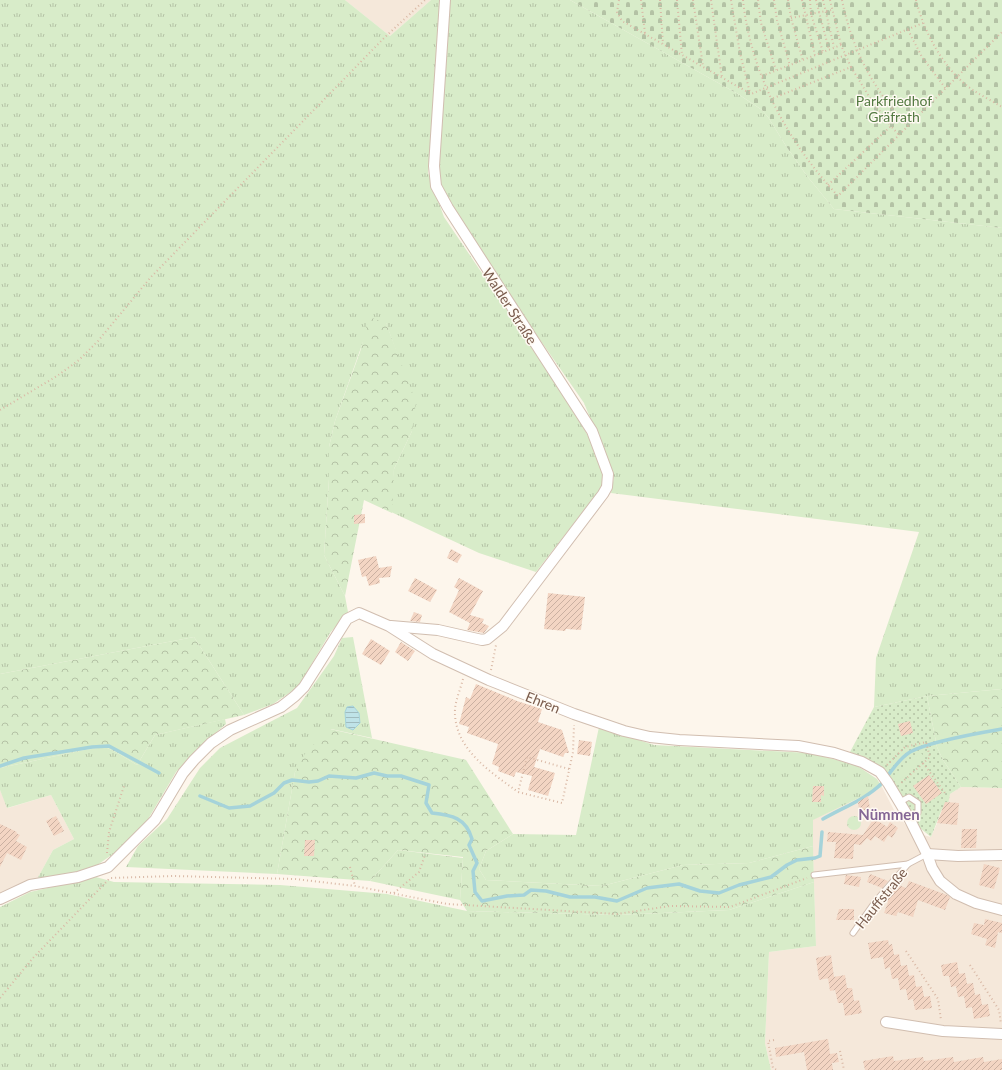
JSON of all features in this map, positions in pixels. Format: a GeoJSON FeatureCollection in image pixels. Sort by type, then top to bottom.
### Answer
{"type":"FeatureCollection","features":[{"type":"Feature","properties":{"kind":"street","name":"Walder Straße"},"geometry":{"type":"LineString","coordinates":[[446,0],[434,166],[436,186],[488,273],[584,416],[592,431],[608,474],[607,487],[603,494],[498,632]]}},
{"type":"Feature","properties":{"kind":"street"},"geometry":{"type":"LineString","coordinates":[[0,899],[30,885],[78,877],[108,867],[155,820],[183,773],[202,751],[230,730],[281,707],[304,687],[347,619],[359,613],[389,626],[438,630],[482,640],[487,639],[498,632]]}},
{"type":"Feature","properties":{"kind":"street","name":"Ehren"},"geometry":{"type":"LineString","coordinates":[[389,626],[432,654],[466,668],[489,680],[574,714],[624,731],[650,737],[679,740],[811,748],[852,758],[886,780]]}},
{"type":"Feature","properties":{"kind":"street"},"geometry":{"type":"LineString","coordinates":[[886,780],[909,818],[936,876],[948,888],[976,903],[1002,910]]}},
{"type":"Feature","properties":{"kind":"street"},"geometry":{"type":"LineString","coordinates":[[927,854],[958,856],[1002,855]]}},
{"type":"Feature","properties":{"kind":"street"},"geometry":{"type":"LineString","coordinates":[[886,1022],[943,1031],[1002,1032]]}},
{"type":"Feature","properties":{"kind":"lane"},"geometry":{"type":"LineString","coordinates":[[900,802],[909,797],[918,803],[918,813],[909,818]]}},
{"type":"Feature","properties":{"kind":"lane","name":"Hauffstraße"},"geometry":{"type":"LineString","coordinates":[[853,933],[875,902],[908,864],[927,854]]}},
{"type":"Feature","properties":{"kind":"lane"},"geometry":{"type":"LineString","coordinates":[[814,875],[908,864]]}},
{"type":"Feature","properties":{"kind":"path"},"geometry":{"type":"LineString","coordinates":[[0,410],[57,376],[79,360],[98,340],[156,271],[385,37],[425,0]]}},
{"type":"Feature","properties":{"kind":"path"},"geometry":{"type":"LineString","coordinates":[[619,0],[617,12],[622,22],[750,93],[766,88],[923,23]]}},
{"type":"Feature","properties":{"kind":"path"},"geometry":{"type":"LineString","coordinates":[[642,0],[645,34]]}},
{"type":"Feature","properties":{"kind":"path"},"geometry":{"type":"LineString","coordinates":[[660,0],[663,44]]}},
{"type":"Feature","properties":{"kind":"path"},"geometry":{"type":"LineString","coordinates":[[677,0],[682,55]]}},
{"type":"Feature","properties":{"kind":"path"},"geometry":{"type":"LineString","coordinates":[[693,0],[704,67]]}},
{"type":"Feature","properties":{"kind":"path"},"geometry":{"type":"LineString","coordinates":[[711,0],[722,78]]}},
{"type":"Feature","properties":{"kind":"path"},"geometry":{"type":"LineString","coordinates":[[731,0],[734,26],[750,93]]}},
{"type":"Feature","properties":{"kind":"path"},"geometry":{"type":"LineString","coordinates":[[743,0],[751,43],[771,99],[800,151],[838,196],[1002,32]]}},
{"type":"Feature","properties":{"kind":"path"},"geometry":{"type":"LineString","coordinates":[[758,0],[761,23],[776,71]]}},
{"type":"Feature","properties":{"kind":"path"},"geometry":{"type":"LineString","coordinates":[[774,0],[776,20],[790,66]]}},
{"type":"Feature","properties":{"kind":"path"},"geometry":{"type":"LineString","coordinates":[[788,0],[791,18],[803,60]]}},
{"type":"Feature","properties":{"kind":"path"},"geometry":{"type":"LineString","coordinates":[[802,0],[804,15],[815,55]]}},
{"type":"Feature","properties":{"kind":"path"},"geometry":{"type":"LineString","coordinates":[[810,0],[811,14],[823,52]]}},
{"type":"Feature","properties":{"kind":"path"},"geometry":{"type":"LineString","coordinates":[[816,0],[829,50]]}},
{"type":"Feature","properties":{"kind":"path"},"geometry":{"type":"LineString","coordinates":[[823,0],[834,48]]}},
{"type":"Feature","properties":{"kind":"path"},"geometry":{"type":"LineString","coordinates":[[830,0],[831,10],[841,45],[851,67],[870,98],[899,135]]}},
{"type":"Feature","properties":{"kind":"path"},"geometry":{"type":"LineString","coordinates":[[842,0],[847,26],[865,68],[881,95],[908,126]]}},
{"type":"Feature","properties":{"kind":"path"},"geometry":{"type":"LineString","coordinates":[[916,0],[923,23],[945,61],[958,77],[971,88],[1002,107]]}},
{"type":"Feature","properties":{"kind":"path"},"geometry":{"type":"LineString","coordinates":[[791,18],[831,10]]}},
{"type":"Feature","properties":{"kind":"path"},"geometry":{"type":"LineString","coordinates":[[908,30],[922,57],[946,89]]}},
{"type":"Feature","properties":{"kind":"path"},"geometry":{"type":"LineString","coordinates":[[762,76],[841,45]]}},
{"type":"Feature","properties":{"kind":"path"},"geometry":{"type":"LineString","coordinates":[[771,99],[851,67]]}},
{"type":"Feature","properties":{"kind":"path"},"geometry":{"type":"LineString","coordinates":[[828,185],[891,126]]}},
{"type":"Feature","properties":{"kind":"path"},"geometry":{"type":"LineString","coordinates":[[489,680],[498,632]]}},
{"type":"Feature","properties":{"kind":"path"},"geometry":{"type":"LineString","coordinates":[[466,668],[456,706],[455,716],[459,734],[468,750],[479,761],[518,792],[562,803],[573,752],[574,714]]}},
{"type":"Feature","properties":{"kind":"path"},"geometry":{"type":"LineString","coordinates":[[926,742],[930,757],[923,763],[886,780],[904,747],[926,742]]}},
{"type":"Feature","properties":{"kind":"path"},"geometry":{"type":"LineString","coordinates":[[518,792],[527,757],[569,769]]}},
{"type":"Feature","properties":{"kind":"path"},"geometry":{"type":"LineString","coordinates":[[923,763],[945,793]]}},
{"type":"Feature","properties":{"kind":"path"},"geometry":{"type":"LineString","coordinates":[[108,867],[108,837],[124,786]]}},
{"type":"Feature","properties":{"kind":"path"},"geometry":{"type":"LineString","coordinates":[[394,893],[419,872],[426,855]]}},
{"type":"Feature","properties":{"kind":"path"},"geometry":{"type":"LineString","coordinates":[[350,867],[355,886]]}},
{"type":"Feature","properties":{"kind":"path"},"geometry":{"type":"LineString","coordinates":[[0,998],[33,958],[110,878],[264,877],[324,881],[447,904],[617,914],[670,906],[730,907],[814,875]]}},
{"type":"Feature","properties":{"kind":"path"},"geometry":{"type":"LineString","coordinates":[[906,951],[938,999],[943,1031]]}},
{"type":"Feature","properties":{"kind":"path"},"geometry":{"type":"LineString","coordinates":[[970,965],[999,1010],[1002,1032]]}},
{"type":"Feature","properties":{"kind":"path"},"geometry":{"type":"LineString","coordinates":[[774,1040],[768,1041],[773,1068],[777,1070]]}},
{"type":"Feature","properties":{"kind":"path"},"geometry":{"type":"LineString","coordinates":[[840,1051],[844,1070]]}},
{"type":"Feature","properties":{"kind":"shaded area"},"geometry":{"type":"Polygon","coordinates":[[[345,0],[431,0],[390,36],[345,0]]]}},
{"type":"Feature","properties":{"kind":"shaded area"},"geometry":{"type":"Polygon","coordinates":[[[882,787],[894,810],[911,832],[931,837],[950,794],[961,787],[1002,788],[1002,1070],[771,1070],[765,1043],[769,952],[816,946],[812,820],[882,787]]]}},
{"type":"Feature","properties":{"kind":"shaded area"},"geometry":{"type":"Polygon","coordinates":[[[0,790],[8,808],[51,795],[74,839],[53,850],[36,881],[0,894],[0,790]]]}},
{"type":"Feature","properties":{"kind":"green space"},"geometry":{"type":"Polygon","coordinates":[[[0,0],[345,0],[390,36],[431,0],[441,0],[428,173],[444,217],[572,406],[590,440],[603,472],[602,487],[536,572],[479,553],[389,511],[394,469],[412,431],[399,359],[386,323],[364,339],[335,421],[329,447],[329,479],[324,555],[345,596],[348,612],[330,633],[298,687],[273,704],[244,715],[194,637],[0,674],[0,0]]]}},
{"type":"Feature","properties":{"kind":"green space"},"geometry":{"type":"Polygon","coordinates":[[[449,0],[570,0],[738,94],[762,110],[807,176],[834,209],[1002,228],[1002,689],[927,696],[874,707],[876,658],[919,532],[611,493],[614,477],[584,403],[481,255],[438,182],[446,20],[449,0]]]}},
{"type":"Feature","properties":{"kind":"green space","name":"Parkfriedhof Gräfrath"},"geometry":{"type":"Polygon","coordinates":[[[570,0],[1002,0],[1002,228],[834,209],[807,176],[762,110],[738,94],[570,0]]]}},
{"type":"Feature","properties":{"kind":"green space"},"geometry":{"type":"Polygon","coordinates":[[[369,317],[386,323],[416,402],[412,431],[394,469],[392,513],[364,500],[345,596],[324,555],[329,479],[329,447],[335,421],[360,352],[369,317]]]}},
{"type":"Feature","properties":{"kind":"green space"},"geometry":{"type":"Polygon","coordinates":[[[194,637],[244,715],[155,735],[137,765],[105,747],[0,768],[0,674],[194,637]]]}},
{"type":"Feature","properties":{"kind":"green space"},"geometry":{"type":"Polygon","coordinates":[[[353,637],[372,738],[331,729],[295,772],[277,874],[126,867],[138,846],[167,819],[200,768],[220,748],[297,708],[334,656],[342,638],[353,637]]]}},
{"type":"Feature","properties":{"kind":"green space"},"geometry":{"type":"Polygon","coordinates":[[[1002,689],[1002,788],[961,787],[943,760],[937,747],[927,696],[1002,689]]]}},
{"type":"Feature","properties":{"kind":"green space"},"geometry":{"type":"Polygon","coordinates":[[[927,696],[937,747],[943,760],[961,787],[950,794],[947,809],[942,809],[931,837],[920,828],[870,761],[850,752],[874,707],[927,696]]]}},
{"type":"Feature","properties":{"kind":"green space"},"geometry":{"type":"Polygon","coordinates":[[[225,719],[226,724],[197,749],[176,772],[144,826],[113,854],[93,868],[36,881],[53,850],[74,839],[51,795],[7,808],[0,790],[0,768],[105,747],[137,765],[155,735],[225,719]]]}},
{"type":"Feature","properties":{"kind":"green space"},"geometry":{"type":"Polygon","coordinates":[[[599,727],[654,745],[810,753],[856,765],[877,779],[882,787],[813,820],[813,846],[749,863],[683,865],[602,886],[486,880],[479,869],[486,851],[513,834],[576,835],[599,727]]]}},
{"type":"Feature","properties":{"kind":"green space"},"geometry":{"type":"Polygon","coordinates":[[[330,729],[466,760],[513,834],[486,851],[479,869],[486,880],[602,886],[683,865],[749,863],[813,846],[814,882],[729,910],[617,915],[467,911],[460,900],[463,857],[398,850],[370,881],[277,874],[295,772],[306,752],[330,729]]]}},
{"type":"Feature","properties":{"kind":"green space"},"geometry":{"type":"Polygon","coordinates":[[[921,753],[925,758],[898,781],[894,776],[921,753]]]}},
{"type":"Feature","properties":{"kind":"green space"},"geometry":{"type":"Polygon","coordinates":[[[854,816],[859,818],[861,823],[859,828],[854,830],[849,828],[847,823],[849,818],[854,816]]]}},
{"type":"Feature","properties":{"kind":"green space"},"geometry":{"type":"Polygon","coordinates":[[[398,850],[463,858],[460,900],[370,881],[398,850]]]}},
{"type":"Feature","properties":{"kind":"green space"},"geometry":{"type":"Polygon","coordinates":[[[96,877],[114,882],[280,885],[387,894],[467,911],[617,915],[729,910],[814,882],[816,946],[769,952],[765,1043],[771,1070],[0,1070],[0,907],[30,892],[96,877]]]}},
{"type":"Feature","properties":{"kind":"water"},"geometry":{"type":"Polygon","coordinates":[[[353,706],[359,713],[360,723],[353,730],[346,727],[345,712],[347,707],[353,706]]]}},
{"type":"Feature","properties":{"kind":"building"},"geometry":{"type":"Polygon","coordinates":[[[365,514],[365,523],[354,524],[354,515],[365,514]]]}},
{"type":"Feature","properties":{"kind":"building"},"geometry":{"type":"Polygon","coordinates":[[[451,549],[462,555],[457,563],[447,558],[451,549]]]}},
{"type":"Feature","properties":{"kind":"building"},"geometry":{"type":"Polygon","coordinates":[[[376,556],[379,568],[392,566],[390,577],[379,578],[380,583],[369,586],[366,576],[362,577],[358,560],[376,556]]]}},
{"type":"Feature","properties":{"kind":"building"},"geometry":{"type":"Polygon","coordinates":[[[415,578],[437,590],[430,602],[408,591],[415,578]]]}},
{"type":"Feature","properties":{"kind":"building"},"geometry":{"type":"Polygon","coordinates":[[[459,578],[483,591],[470,615],[484,619],[482,623],[489,626],[484,633],[467,630],[470,623],[449,612],[459,590],[454,587],[459,578]]]}},
{"type":"Feature","properties":{"kind":"building"},"geometry":{"type":"Polygon","coordinates":[[[548,593],[585,597],[581,630],[566,629],[565,631],[544,629],[548,593]]]}},
{"type":"Feature","properties":{"kind":"building"},"geometry":{"type":"Polygon","coordinates":[[[414,612],[422,615],[420,622],[410,621],[414,612]]]}},
{"type":"Feature","properties":{"kind":"building"},"geometry":{"type":"Polygon","coordinates":[[[371,639],[390,651],[381,665],[362,654],[371,639]]]}},
{"type":"Feature","properties":{"kind":"building"},"geometry":{"type":"Polygon","coordinates":[[[401,642],[415,651],[408,661],[395,652],[401,642]]]}},
{"type":"Feature","properties":{"kind":"building"},"geometry":{"type":"Polygon","coordinates":[[[476,684],[517,701],[542,709],[538,722],[562,730],[569,753],[565,753],[563,757],[540,749],[534,767],[555,773],[548,796],[528,790],[532,776],[516,772],[514,777],[498,771],[499,767],[492,764],[498,744],[467,733],[469,727],[459,724],[466,697],[470,699],[476,684]]]}},
{"type":"Feature","properties":{"kind":"building"},"geometry":{"type":"Polygon","coordinates":[[[910,721],[913,733],[901,736],[898,724],[910,721]]]}},
{"type":"Feature","properties":{"kind":"building"},"geometry":{"type":"Polygon","coordinates":[[[579,740],[592,742],[590,756],[577,754],[579,740]]]}},
{"type":"Feature","properties":{"kind":"building"},"geometry":{"type":"Polygon","coordinates":[[[929,775],[942,793],[926,804],[913,786],[929,775]]]}},
{"type":"Feature","properties":{"kind":"building"},"geometry":{"type":"Polygon","coordinates":[[[813,786],[824,786],[824,796],[821,795],[821,802],[812,802],[813,786]]]}},
{"type":"Feature","properties":{"kind":"building"},"geometry":{"type":"Polygon","coordinates":[[[868,796],[870,809],[859,811],[858,802],[868,796]]]}},
{"type":"Feature","properties":{"kind":"building"},"geometry":{"type":"Polygon","coordinates":[[[945,802],[959,803],[957,825],[937,823],[945,802]]]}},
{"type":"Feature","properties":{"kind":"building"},"geometry":{"type":"Polygon","coordinates":[[[56,816],[64,831],[54,836],[46,821],[56,816]]]}},
{"type":"Feature","properties":{"kind":"building"},"geometry":{"type":"Polygon","coordinates":[[[874,818],[887,827],[890,822],[898,828],[892,838],[888,835],[884,842],[875,836],[871,841],[867,838],[861,845],[854,844],[853,859],[834,858],[836,842],[827,842],[828,832],[863,835],[874,818]]]}},
{"type":"Feature","properties":{"kind":"building"},"geometry":{"type":"Polygon","coordinates":[[[0,824],[17,832],[16,833],[20,835],[16,841],[27,847],[21,860],[7,853],[0,867],[0,824]]]}},
{"type":"Feature","properties":{"kind":"building"},"geometry":{"type":"Polygon","coordinates":[[[962,829],[977,829],[976,848],[961,848],[962,829]]]}},
{"type":"Feature","properties":{"kind":"building"},"geometry":{"type":"Polygon","coordinates":[[[305,840],[315,840],[314,856],[304,856],[305,840]]]}},
{"type":"Feature","properties":{"kind":"building"},"geometry":{"type":"Polygon","coordinates":[[[984,864],[1000,868],[994,889],[979,885],[984,864]]]}},
{"type":"Feature","properties":{"kind":"building"},"geometry":{"type":"Polygon","coordinates":[[[870,874],[888,881],[882,888],[867,882],[870,874]]]}},
{"type":"Feature","properties":{"kind":"building"},"geometry":{"type":"Polygon","coordinates":[[[846,875],[861,877],[859,887],[844,884],[846,875]]]}},
{"type":"Feature","properties":{"kind":"building"},"geometry":{"type":"Polygon","coordinates":[[[909,881],[950,897],[945,910],[918,900],[913,917],[898,912],[896,916],[884,913],[888,902],[884,901],[886,896],[896,884],[906,888],[909,881]]]}},
{"type":"Feature","properties":{"kind":"building"},"geometry":{"type":"Polygon","coordinates":[[[839,909],[854,909],[854,920],[836,920],[839,909]]]}},
{"type":"Feature","properties":{"kind":"building"},"geometry":{"type":"Polygon","coordinates":[[[985,919],[1002,923],[1002,933],[998,932],[995,948],[985,945],[987,939],[971,934],[974,923],[984,925],[985,919]]]}},
{"type":"Feature","properties":{"kind":"building"},"geometry":{"type":"Polygon","coordinates":[[[888,940],[889,945],[892,944],[894,955],[899,954],[901,966],[907,965],[909,976],[914,975],[916,987],[922,986],[924,997],[930,996],[932,1008],[915,1010],[913,999],[908,1000],[906,989],[900,990],[898,978],[892,979],[890,967],[885,969],[883,957],[871,959],[868,943],[888,940]]]}},
{"type":"Feature","properties":{"kind":"building"},"geometry":{"type":"Polygon","coordinates":[[[831,955],[834,977],[819,980],[816,958],[831,955]]]}},
{"type":"Feature","properties":{"kind":"building"},"geometry":{"type":"Polygon","coordinates":[[[957,962],[959,974],[965,973],[967,984],[973,983],[975,995],[980,994],[982,1005],[988,1004],[990,1016],[974,1019],[972,1007],[966,1008],[964,996],[958,997],[956,986],[951,987],[949,976],[943,976],[941,965],[957,962]]]}},
{"type":"Feature","properties":{"kind":"building"},"geometry":{"type":"Polygon","coordinates":[[[845,975],[847,988],[852,988],[854,1001],[859,1000],[862,1013],[845,1016],[843,1003],[838,1003],[835,990],[830,991],[828,978],[845,975]]]}},
{"type":"Feature","properties":{"kind":"building"},"geometry":{"type":"Polygon","coordinates":[[[828,1039],[830,1054],[837,1053],[839,1062],[832,1063],[833,1070],[807,1070],[804,1052],[776,1057],[775,1048],[828,1039]]]}},
{"type":"Feature","properties":{"kind":"building"},"geometry":{"type":"Polygon","coordinates":[[[893,1056],[894,1061],[923,1057],[924,1061],[953,1057],[954,1062],[983,1057],[984,1062],[1002,1059],[1002,1070],[865,1070],[863,1061],[893,1056]]]}},
{"type":"Feature","properties":{"kind":"waterway"},"geometry":{"type":"LineString","coordinates":[[823,819],[861,799],[875,789],[881,784],[901,759],[910,752],[930,744],[1002,729]]}},
{"type":"Feature","properties":{"kind":"waterway"},"geometry":{"type":"LineString","coordinates":[[0,766],[24,758],[92,747],[109,746],[159,773]]}},
{"type":"Feature","properties":{"kind":"waterway"},"geometry":{"type":"LineString","coordinates":[[200,796],[229,808],[250,806],[274,793],[284,783],[292,780],[309,782],[318,781],[329,776],[356,778],[374,773],[387,776],[401,776],[429,785],[426,803],[432,813],[446,815],[457,819],[466,826],[469,832],[472,839],[469,845],[477,863],[473,871],[475,892],[482,901],[507,896],[524,895],[531,890],[546,891],[570,897],[595,897],[617,901],[647,888],[679,884],[700,891],[719,893],[739,885],[771,877],[787,865],[797,860],[820,856],[822,832]]}},
{"type":"Feature","properties":{"kind":"district","name":"Nümmen"},"geometry":{"type":"Point","coordinates":[889,814]}}]}
